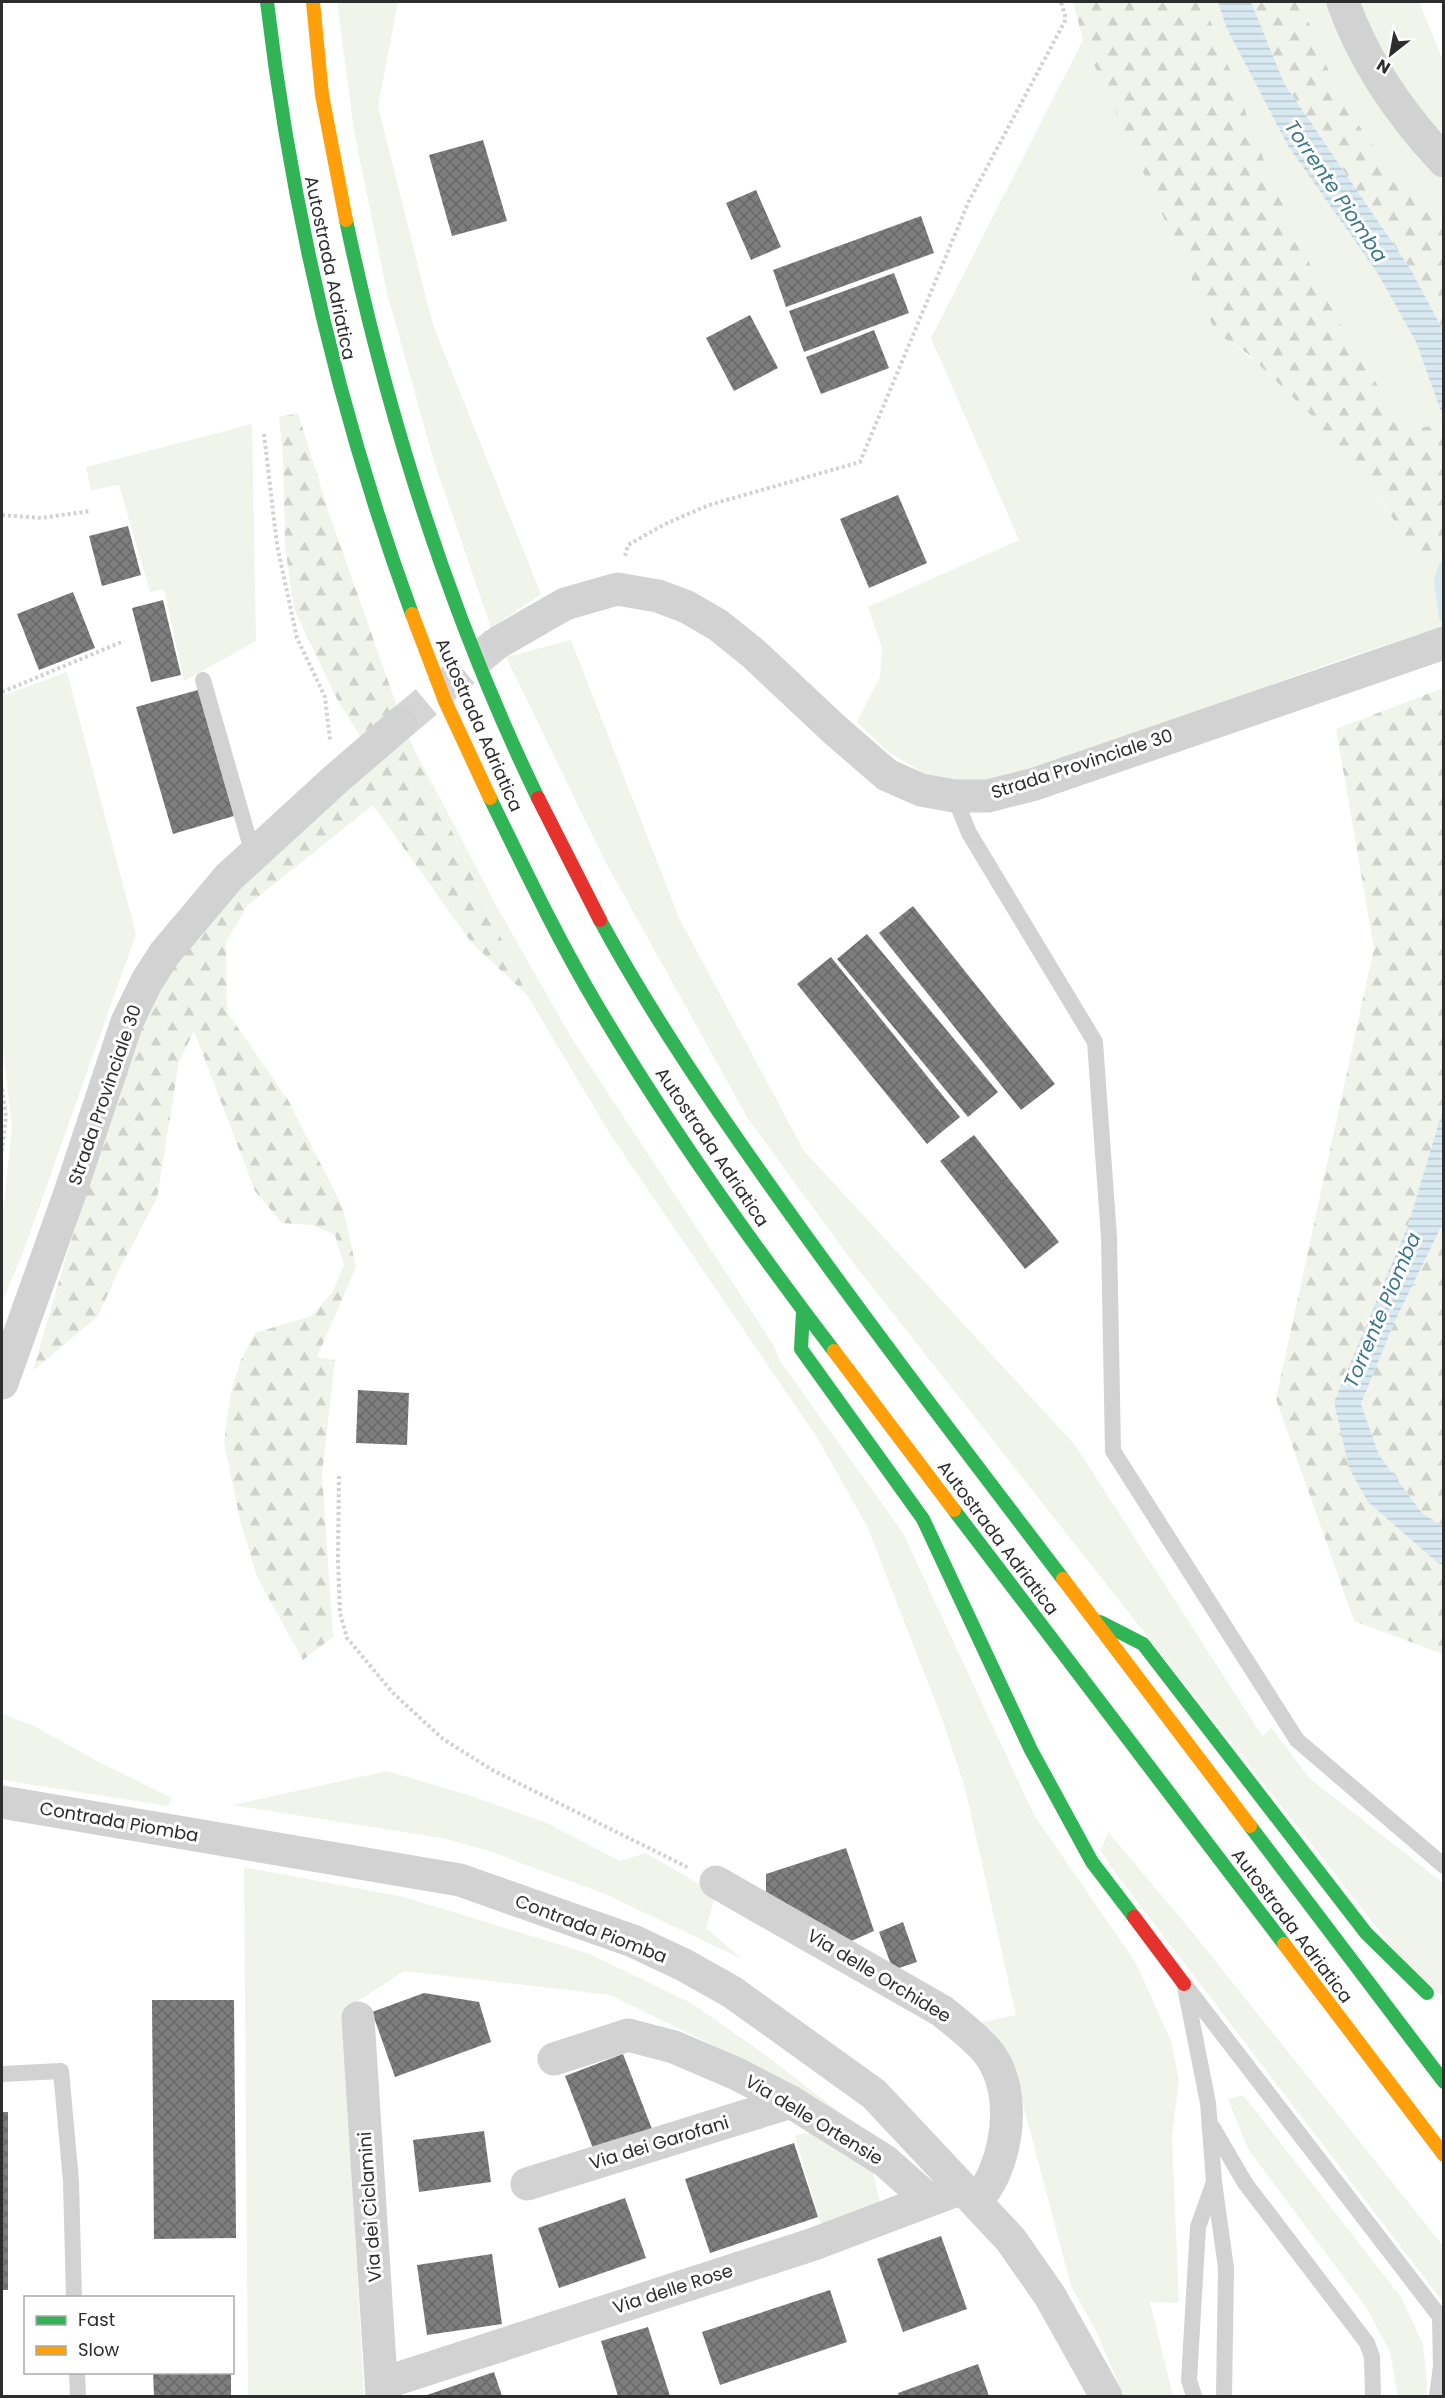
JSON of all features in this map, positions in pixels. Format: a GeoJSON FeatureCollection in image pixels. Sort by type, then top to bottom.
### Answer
{"type":"FeatureCollection","features":[{"type":"Feature","properties":{"kind":"highway","name":"Autostrada Adriatica"},"geometry":{"type":"LineString","coordinates":[[267,2],[281,116],[297,211],[322,325],[358,457],[412,617],[455,724],[526,872],[597,1005],[691,1151],[803,1311],[1443,2155]]}},
{"type":"Feature","properties":{"kind":"highway","name":"Autostrada Adriatica"},"geometry":{"type":"LineString","coordinates":[[313,2],[322,96],[354,264],[382,381],[452,600],[530,780],[612,942],[708,1095],[794,1220],[1092,1619],[1443,2082]]}},
{"type":"Feature","properties":{"kind":"highway"},"geometry":{"type":"LineString","coordinates":[[803,1311],[801,1349],[923,1519],[1031,1750],[1092,1862],[1184,1984]]}},
{"type":"Feature","properties":{"kind":"highway"},"geometry":{"type":"LineString","coordinates":[[1092,1619],[1143,1644],[1366,1934],[1427,1993]]}},
{"type":"Feature","properties":{"kind":"street"},"geometry":{"type":"LineString","coordinates":[[1343,2],[1352,27],[1380,81],[1415,130],[1443,161]]}},
{"type":"Feature","properties":{"kind":"street","name":"Strada Provinciale 30"},"geometry":{"type":"LineString","coordinates":[[499,642],[565,604],[617,589],[658,596],[687,607],[718,625],[754,654],[886,775],[921,790],[954,796],[988,796],[1035,784],[1443,643]]}},
{"type":"Feature","properties":{"kind":"street","name":"Strada Provinciale 30"},"geometry":{"type":"LineString","coordinates":[[2,1383],[71,1190],[126,1022],[147,981],[165,953],[229,877],[401,723]]}},
{"type":"Feature","properties":{"kind":"street","name":"Contrada Piomba"},"geometry":{"type":"LineString","coordinates":[[2,1802],[460,1880],[633,1941],[684,1965],[732,1992],[874,2094],[1011,2240],[1050,2296],[1106,2397]]}},
{"type":"Feature","properties":{"kind":"street","name":"Via delle Orchidee"},"geometry":{"type":"LineString","coordinates":[[716,1882],[942,2011],[967,2030],[989,2053],[1001,2079],[1007,2103],[1006,2137],[995,2173],[969,2196]]}},
{"type":"Feature","properties":{"kind":"street","name":"Via dei Ciclamini"},"geometry":{"type":"LineString","coordinates":[[358,2018],[382,2390]]}},
{"type":"Feature","properties":{"kind":"street","name":"Via delle Ortensie"},"geometry":{"type":"LineString","coordinates":[[554,2059],[628,2035],[674,2047],[737,2074],[791,2102],[885,2161],[929,2200]]}},
{"type":"Feature","properties":{"kind":"street","name":"Via dei Garofani"},"geometry":{"type":"LineString","coordinates":[[527,2184],[791,2102]]}},
{"type":"Feature","properties":{"kind":"street","name":"Via delle Rose"},"geometry":{"type":"LineString","coordinates":[[382,2390],[811,2245],[929,2200],[969,2196]]}},
{"type":"Feature","properties":{"kind":"lane"},"geometry":{"type":"LineString","coordinates":[[203,681],[254,854]]}},
{"type":"Feature","properties":{"kind":"lane"},"geometry":{"type":"LineString","coordinates":[[954,796],[969,833],[1095,1042],[1109,1237],[1113,1451],[1298,1740],[1443,1866]]}},
{"type":"Feature","properties":{"kind":"lane"},"geometry":{"type":"LineString","coordinates":[[1184,1984],[1204,2079],[1214,2182],[1226,2268],[1224,2397]]}},
{"type":"Feature","properties":{"kind":"lane"},"geometry":{"type":"LineString","coordinates":[[1184,1984],[1442,2320],[1442,2366],[1437,2397]]}},
{"type":"Feature","properties":{"kind":"lane"},"geometry":{"type":"LineString","coordinates":[[1427,1993],[1443,2006]]}},
{"type":"Feature","properties":{"kind":"lane"},"geometry":{"type":"LineString","coordinates":[[2,2074],[61,2071],[71,2181],[74,2296]]}},
{"type":"Feature","properties":{"kind":"lane"},"geometry":{"type":"LineString","coordinates":[[1209,2119],[1222,2146],[1245,2183],[1367,2343],[1372,2356],[1373,2397]]}},
{"type":"Feature","properties":{"kind":"lane"},"geometry":{"type":"LineString","coordinates":[[1194,2397],[1189,2380],[1198,2227],[1214,2182]]}},
{"type":"Feature","properties":{"kind":"lane"},"geometry":{"type":"LineString","coordinates":[[77,2374],[78,2397]]}},
{"type":"Feature","properties":{"kind":"path"},"geometry":{"type":"LineString","coordinates":[[617,589],[628,545],[664,524],[709,505],[860,462],[969,201],[1066,19],[1061,2]]}},
{"type":"Feature","properties":{"kind":"path"},"geometry":{"type":"LineString","coordinates":[[264,434],[277,544],[297,638],[326,698],[336,779]]}},
{"type":"Feature","properties":{"kind":"path"},"geometry":{"type":"LineString","coordinates":[[2,515],[41,518],[90,511]]}},
{"type":"Feature","properties":{"kind":"path"},"geometry":{"type":"LineString","coordinates":[[2,692],[124,641]]}},
{"type":"Feature","properties":{"kind":"path"},"geometry":{"type":"LineString","coordinates":[[2,1089],[6,1116],[2,1151]]}},
{"type":"Feature","properties":{"kind":"path"},"geometry":{"type":"LineString","coordinates":[[339,1476],[340,1613],[347,1638],[393,1693],[443,1738],[494,1771],[716,1882]]}},
{"type":"Feature","properties":{"kind":"green space"},"geometry":{"type":"Polygon","coordinates":[[[337,2],[398,2],[378,106],[433,325],[541,594],[491,628],[433,458],[387,293],[354,131],[337,2]]]}},
{"type":"Feature","properties":{"kind":"green space"},"geometry":{"type":"Polygon","coordinates":[[[1073,2],[1200,2],[1214,28],[1265,163],[1310,264],[1351,346],[1408,430],[1443,424],[1443,551],[1423,564],[1383,504],[1315,419],[1248,354],[1216,333],[1083,40],[1073,2]]]}},
{"type":"Feature","properties":{"kind":"green space"},"geometry":{"type":"Polygon","coordinates":[[[1200,2],[1218,2],[1226,27],[1288,146],[1378,274],[1416,342],[1443,417],[1443,424],[1408,430],[1351,346],[1310,264],[1265,163],[1214,28],[1200,2]]]}},
{"type":"Feature","properties":{"kind":"green space"},"geometry":{"type":"Polygon","coordinates":[[[1251,2],[1300,2],[1343,105],[1398,177],[1443,219],[1443,330],[1411,270],[1284,83],[1251,2]]]}},
{"type":"Feature","properties":{"kind":"green space"},"geometry":{"type":"Polygon","coordinates":[[[1300,2],[1419,2],[1443,60],[1443,219],[1398,177],[1343,105],[1300,2]]]}},
{"type":"Feature","properties":{"kind":"green space"},"geometry":{"type":"Polygon","coordinates":[[[1083,40],[1216,333],[1248,355],[1277,381],[1331,437],[1356,468],[1423,564],[1443,551],[1443,626],[1325,665],[1027,775],[978,786],[935,780],[887,751],[857,722],[880,677],[882,648],[868,607],[1019,540],[931,338],[1083,40]]]}},
{"type":"Feature","properties":{"kind":"green space"},"geometry":{"type":"Polygon","coordinates":[[[298,413],[329,513],[400,715],[365,744],[337,699],[294,609],[285,546],[283,456],[279,417],[298,413]]]}},
{"type":"Feature","properties":{"kind":"green space"},"geometry":{"type":"Polygon","coordinates":[[[252,424],[256,641],[184,681],[164,589],[150,592],[119,485],[91,490],[86,467],[252,424]]]}},
{"type":"Feature","properties":{"kind":"green space"},"geometry":{"type":"Polygon","coordinates":[[[571,640],[679,918],[804,1151],[1075,1445],[1263,1737],[1271,1727],[1309,1778],[1443,1883],[1443,1997],[1408,1967],[858,1269],[748,1119],[605,861],[506,657],[571,640]]]}},
{"type":"Feature","properties":{"kind":"green space"},"geometry":{"type":"Polygon","coordinates":[[[67,672],[136,934],[25,1247],[2,1303],[2,1221],[12,1127],[2,1043],[2,696],[67,672]]]}},
{"type":"Feature","properties":{"kind":"green space"},"geometry":{"type":"Polygon","coordinates":[[[1443,688],[1443,1109],[1408,1225],[1334,1402],[1438,1563],[1443,1565],[1443,1654],[1354,1621],[1276,1399],[1374,948],[1336,729],[1443,688]]]}},
{"type":"Feature","properties":{"kind":"green space"},"geometry":{"type":"Polygon","coordinates":[[[404,727],[527,995],[471,942],[373,805],[248,905],[226,942],[227,1012],[288,1100],[343,1208],[356,1267],[317,1357],[335,1360],[322,1474],[333,1637],[303,1660],[257,1577],[240,1520],[224,1442],[231,1392],[240,1362],[255,1333],[311,1316],[332,1293],[344,1265],[335,1235],[312,1225],[282,1223],[255,1191],[194,1031],[179,1062],[157,1198],[98,1316],[33,1371],[68,1250],[141,1030],[176,957],[230,888],[404,727]]]}},
{"type":"Feature","properties":{"kind":"green space"},"geometry":{"type":"Polygon","coordinates":[[[416,752],[498,909],[571,1037],[773,1344],[780,1361],[903,1533],[1034,1815],[1136,1963],[1171,2041],[1179,2080],[1172,2136],[1179,2303],[1150,2302],[1173,2396],[1124,2396],[1095,2329],[1071,2286],[1019,2089],[974,2024],[1016,2015],[965,1788],[944,1724],[867,1526],[818,1439],[610,1134],[527,995],[416,752]]]}},
{"type":"Feature","properties":{"kind":"green space"},"geometry":{"type":"Polygon","coordinates":[[[1443,1223],[1443,1526],[1422,1513],[1379,1455],[1361,1404],[1394,1323],[1443,1223]]]}},
{"type":"Feature","properties":{"kind":"green space"},"geometry":{"type":"Polygon","coordinates":[[[2,1714],[32,1725],[172,1798],[168,1806],[2,1780],[2,1714]]]}},
{"type":"Feature","properties":{"kind":"green space"},"geometry":{"type":"Polygon","coordinates":[[[387,1771],[472,1796],[547,1823],[620,1861],[646,1853],[716,1894],[706,1928],[742,1959],[605,1894],[486,1850],[442,1838],[232,1805],[387,1771]]]}},
{"type":"Feature","properties":{"kind":"green space"},"geometry":{"type":"Polygon","coordinates":[[[1108,1832],[1193,1933],[1443,2246],[1443,2302],[1117,1875],[1101,1851],[1108,1832]]]}},
{"type":"Feature","properties":{"kind":"green space"},"geometry":{"type":"Polygon","coordinates":[[[244,1867],[404,1897],[590,1954],[691,2003],[760,2051],[902,2160],[792,2084],[610,1995],[404,1971],[343,2011],[364,2396],[248,2396],[244,1867]]]}},
{"type":"Feature","properties":{"kind":"green space"},"geometry":{"type":"Polygon","coordinates":[[[1243,2095],[1401,2297],[1423,2344],[1427,2380],[1426,2396],[1398,2396],[1390,2352],[1366,2307],[1248,2149],[1228,2099],[1243,2095]]]}},
{"type":"Feature","properties":{"kind":"green space"},"geometry":{"type":"Polygon","coordinates":[[[813,2131],[873,2173],[882,2210],[822,2229],[795,2136],[813,2131]]]}},
{"type":"Feature","properties":{"kind":"water"},"geometry":{"type":"Polygon","coordinates":[[[1218,2],[1251,2],[1284,83],[1411,270],[1443,330],[1443,417],[1416,342],[1378,274],[1288,146],[1226,27],[1218,2]]]}},
{"type":"Feature","properties":{"kind":"water"},"geometry":{"type":"Polygon","coordinates":[[[1443,1109],[1443,1223],[1394,1323],[1361,1404],[1379,1455],[1422,1513],[1443,1526],[1443,1565],[1368,1502],[1349,1468],[1334,1402],[1408,1225],[1443,1109]]]}},
{"type":"Feature","properties":{"kind":"building"},"geometry":{"type":"Polygon","coordinates":[[[483,140],[507,221],[452,236],[429,155],[483,140]]]}},
{"type":"Feature","properties":{"kind":"building"},"geometry":{"type":"Polygon","coordinates":[[[756,190],[781,247],[751,260],[726,203],[756,190]]]}},
{"type":"Feature","properties":{"kind":"building"},"geometry":{"type":"Polygon","coordinates":[[[921,216],[934,253],[786,307],[773,270],[921,216]]]}},
{"type":"Feature","properties":{"kind":"building"},"geometry":{"type":"Polygon","coordinates":[[[894,273],[909,313],[804,352],[789,311],[894,273]]]}},
{"type":"Feature","properties":{"kind":"building"},"geometry":{"type":"Polygon","coordinates":[[[750,315],[778,368],[734,391],[706,338],[750,315]]]}},
{"type":"Feature","properties":{"kind":"building"},"geometry":{"type":"Polygon","coordinates":[[[874,330],[889,368],[821,394],[806,357],[874,330]]]}},
{"type":"Feature","properties":{"kind":"building"},"geometry":{"type":"Polygon","coordinates":[[[898,495],[927,563],[869,588],[840,519],[898,495]]]}},
{"type":"Feature","properties":{"kind":"building"},"geometry":{"type":"Polygon","coordinates":[[[128,526],[141,575],[102,586],[89,536],[128,526]]]}},
{"type":"Feature","properties":{"kind":"building"},"geometry":{"type":"Polygon","coordinates":[[[73,592],[95,648],[39,670],[17,614],[73,592]]]}},
{"type":"Feature","properties":{"kind":"building"},"geometry":{"type":"Polygon","coordinates":[[[163,600],[181,675],[151,682],[132,608],[163,600]]]}},
{"type":"Feature","properties":{"kind":"building"},"geometry":{"type":"Polygon","coordinates":[[[198,690],[234,816],[173,834],[136,707],[198,690]]]}},
{"type":"Feature","properties":{"kind":"building"},"geometry":{"type":"Polygon","coordinates":[[[913,906],[1055,1084],[1021,1110],[879,933],[913,906]]]}},
{"type":"Feature","properties":{"kind":"building"},"geometry":{"type":"Polygon","coordinates":[[[867,934],[998,1092],[968,1117],[837,959],[867,934]]]}},
{"type":"Feature","properties":{"kind":"building"},"geometry":{"type":"Polygon","coordinates":[[[831,957],[960,1117],[927,1144],[797,984],[831,957]]]}},
{"type":"Feature","properties":{"kind":"building"},"geometry":{"type":"Polygon","coordinates":[[[974,1135],[1059,1242],[1025,1269],[940,1161],[974,1135]]]}},
{"type":"Feature","properties":{"kind":"building"},"geometry":{"type":"Polygon","coordinates":[[[358,1390],[409,1393],[407,1445],[356,1443],[358,1390]]]}},
{"type":"Feature","properties":{"kind":"building"},"geometry":{"type":"Polygon","coordinates":[[[846,1848],[874,1931],[849,1942],[766,1892],[766,1874],[846,1848]]]}},
{"type":"Feature","properties":{"kind":"building"},"geometry":{"type":"Polygon","coordinates":[[[903,1922],[917,1962],[893,1970],[879,1932],[903,1922]]]}},
{"type":"Feature","properties":{"kind":"building"},"geometry":{"type":"Polygon","coordinates":[[[424,1993],[479,2002],[491,2042],[395,2077],[372,2012],[424,1993]]]}},
{"type":"Feature","properties":{"kind":"building"},"geometry":{"type":"Polygon","coordinates":[[[152,2000],[234,2000],[236,2238],[154,2239],[152,2000]]]}},
{"type":"Feature","properties":{"kind":"building"},"geometry":{"type":"Polygon","coordinates":[[[623,2054],[652,2129],[594,2151],[565,2076],[623,2054]]]}},
{"type":"Feature","properties":{"kind":"building"},"geometry":{"type":"Polygon","coordinates":[[[2,2112],[8,2112],[8,2290],[2,2290],[2,2112]]]}},
{"type":"Feature","properties":{"kind":"building"},"geometry":{"type":"Polygon","coordinates":[[[484,2131],[491,2182],[419,2192],[413,2140],[484,2131]]]}},
{"type":"Feature","properties":{"kind":"building"},"geometry":{"type":"Polygon","coordinates":[[[794,2143],[818,2217],[710,2253],[685,2179],[794,2143]]]}},
{"type":"Feature","properties":{"kind":"building"},"geometry":{"type":"Polygon","coordinates":[[[625,2198],[646,2258],[559,2288],[538,2228],[625,2198]]]}},
{"type":"Feature","properties":{"kind":"building"},"geometry":{"type":"Polygon","coordinates":[[[941,2236],[967,2309],[903,2332],[877,2259],[941,2236]]]}},
{"type":"Feature","properties":{"kind":"building"},"geometry":{"type":"Polygon","coordinates":[[[492,2254],[502,2324],[427,2335],[417,2265],[492,2254]]]}},
{"type":"Feature","properties":{"kind":"building"},"geometry":{"type":"Polygon","coordinates":[[[830,2290],[847,2342],[720,2385],[702,2332],[830,2290]]]}},
{"type":"Feature","properties":{"kind":"building"},"geometry":{"type":"Polygon","coordinates":[[[648,2327],[670,2396],[618,2396],[601,2341],[648,2327]]]}},
{"type":"Feature","properties":{"kind":"building"},"geometry":{"type":"Polygon","coordinates":[[[978,2364],[989,2396],[899,2396],[898,2393],[978,2364]]]}},
{"type":"Feature","properties":{"kind":"building"},"geometry":{"type":"Polygon","coordinates":[[[494,2372],[502,2396],[424,2396],[494,2372]]]}},
{"type":"Feature","properties":{"kind":"building"},"geometry":{"type":"Polygon","coordinates":[[[153,2374],[231,2374],[231,2396],[154,2396],[153,2374]]]}},
{"type":"Feature","properties":{"kind":"waterway","name":"Torrente Piomba"},"geometry":{"type":"LineString","coordinates":[[1444,565],[1439,581],[1444,617]]}},
{"type":"Feature","properties":{"kind":"tunnel"},"geometry":{"type":"LineString","coordinates":[[401,723],[497,643]]}},
{"type":"Feature","properties":{"kind":"traffic: fast"},"geometry":{"type":"LineString","coordinates":[[267,2],[290,159],[322,312],[362,464],[412,614]]}},
{"type":"Feature","properties":{"kind":"traffic: fast"},"geometry":{"type":"LineString","coordinates":[[346,220],[381,368],[424,515],[476,658],[538,798]]}},
{"type":"Feature","properties":{"kind":"traffic: fast"},"geometry":{"type":"LineString","coordinates":[[490,798],[569,956],[625,1052],[711,1183],[834,1351]]}},
{"type":"Feature","properties":{"kind":"traffic: fast"},"geometry":{"type":"LineString","coordinates":[[600,920],[664,1028],[757,1167],[885,1344],[1063,1579]]}},
{"type":"Feature","properties":{"kind":"traffic: fast"},"geometry":{"type":"LineString","coordinates":[[803,1311],[801,1349],[923,1519],[1031,1750],[1092,1862],[1134,1917]]}},
{"type":"Feature","properties":{"kind":"traffic: fast"},"geometry":{"type":"LineString","coordinates":[[954,1510],[1284,1944]]}},
{"type":"Feature","properties":{"kind":"traffic: fast"},"geometry":{"type":"LineString","coordinates":[[1100,1622],[1143,1644],[1366,1933],[1427,1993]]}},
{"type":"Feature","properties":{"kind":"traffic: fast"},"geometry":{"type":"LineString","coordinates":[[1250,1826],[1444,2082]]}},
{"type":"Feature","properties":{"kind":"traffic: slow"},"geometry":{"type":"LineString","coordinates":[[313,2],[322,95],[346,220]]}},
{"type":"Feature","properties":{"kind":"traffic: slow"},"geometry":{"type":"LineString","coordinates":[[412,614],[445,701],[490,798]]}},
{"type":"Feature","properties":{"kind":"traffic: slow"},"geometry":{"type":"LineString","coordinates":[[834,1351],[954,1510]]}},
{"type":"Feature","properties":{"kind":"traffic: slow"},"geometry":{"type":"LineString","coordinates":[[1063,1579],[1250,1826]]}},
{"type":"Feature","properties":{"kind":"traffic: slow"},"geometry":{"type":"LineString","coordinates":[[1284,1944],[1444,2155]]}},
{"type":"Feature","properties":{"kind":"traffic: jam"},"geometry":{"type":"LineString","coordinates":[[538,798],[600,920]]}},
{"type":"Feature","properties":{"kind":"traffic: jam"},"geometry":{"type":"LineString","coordinates":[[1134,1917],[1184,1984]]}}]}
